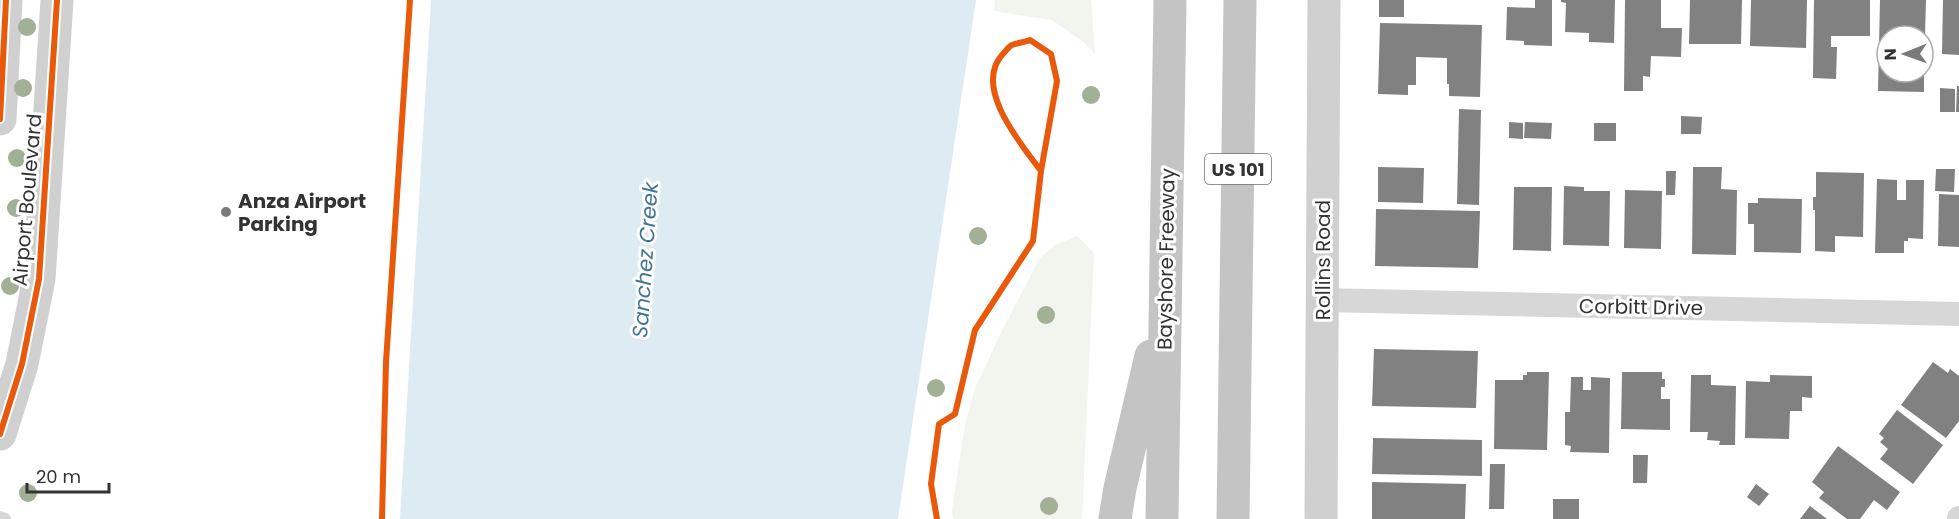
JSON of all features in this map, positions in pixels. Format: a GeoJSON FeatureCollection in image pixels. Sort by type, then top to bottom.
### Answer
{"type":"FeatureCollection","features":[{"type":"Feature","properties":{"kind":"highway","name":"Bayshore Freeway"},"geometry":{"type":"LineString","coordinates":[[1162,519],[1170,0]]}},
{"type":"Feature","properties":{"kind":"highway","name":"US 101"},"geometry":{"type":"LineString","coordinates":[[1233,519],[1240,0]]}},
{"type":"Feature","properties":{"kind":"highway"},"geometry":{"type":"LineString","coordinates":[[1115,519],[1120,488],[1165,296]]}},
{"type":"Feature","properties":{"kind":"main road","name":"Airport Boulevard"},"geometry":{"type":"LineString","coordinates":[[0,434],[11,361],[39,279],[57,0]]}},
{"type":"Feature","properties":{"kind":"main road","name":"Rollins Road"},"geometry":{"type":"LineString","coordinates":[[1322,519],[1324,0]]}},
{"type":"Feature","properties":{"kind":"main road","name":"Airport Boulevard"},"geometry":{"type":"LineString","coordinates":[[0,119],[4,10]]}},
{"type":"Feature","properties":{"kind":"street","name":"Corbitt Drive"},"geometry":{"type":"LineString","coordinates":[[1323,300],[1959,314]]}},
{"type":"Feature","properties":{"kind":"lane"},"geometry":{"type":"LineString","coordinates":[[0,517],[5,519]]}},
{"type":"Feature","properties":{"kind":"shaded area"},"geometry":{"type":"Polygon","coordinates":[[[995,0],[1091,0],[1095,54],[1084,42],[1052,20],[994,11],[995,0]]]}},
{"type":"Feature","properties":{"kind":"shaded area"},"geometry":{"type":"Polygon","coordinates":[[[1077,236],[1094,253],[1082,519],[953,519],[952,510],[965,425],[975,388],[1039,259],[1055,245],[1077,236]]]}},
{"type":"Feature","properties":{"kind":"water","name":"Sanchez Creek"},"geometry":{"type":"Polygon","coordinates":[[[431,0],[976,0],[898,519],[400,519],[431,0]]]}},
{"type":"Feature","properties":{"kind":"building"},"geometry":{"type":"Polygon","coordinates":[[[1379,0],[1404,0],[1404,17],[1379,17],[1379,0]]]}},
{"type":"Feature","properties":{"kind":"building"},"geometry":{"type":"Polygon","coordinates":[[[1535,0],[1552,0],[1552,46],[1524,45],[1524,41],[1506,40],[1507,7],[1535,8],[1535,0]]]}},
{"type":"Feature","properties":{"kind":"building"},"geometry":{"type":"Polygon","coordinates":[[[1561,0],[1615,0],[1614,43],[1589,42],[1589,33],[1565,32],[1566,3],[1561,0]]]}},
{"type":"Feature","properties":{"kind":"building"},"geometry":{"type":"Polygon","coordinates":[[[1625,0],[1661,0],[1661,28],[1682,28],[1681,57],[1651,56],[1650,77],[1643,76],[1643,91],[1624,91],[1625,0]]]}},
{"type":"Feature","properties":{"kind":"building"},"geometry":{"type":"Polygon","coordinates":[[[1690,0],[1742,0],[1741,44],[1689,44],[1690,0]]]}},
{"type":"Feature","properties":{"kind":"building"},"geometry":{"type":"Polygon","coordinates":[[[1751,0],[1807,0],[1806,48],[1750,46],[1751,0]]]}},
{"type":"Feature","properties":{"kind":"building"},"geometry":{"type":"Polygon","coordinates":[[[1814,0],[1870,0],[1870,36],[1831,36],[1831,47],[1837,47],[1836,79],[1813,78],[1814,0]]]}},
{"type":"Feature","properties":{"kind":"building"},"geometry":{"type":"Polygon","coordinates":[[[1880,0],[1926,0],[1925,24],[1879,24],[1880,0]]]}},
{"type":"Feature","properties":{"kind":"building"},"geometry":{"type":"Polygon","coordinates":[[[1943,0],[1959,0],[1959,55],[1942,54],[1943,0]]]}},
{"type":"Feature","properties":{"kind":"building"},"geometry":{"type":"Polygon","coordinates":[[[1380,23],[1482,25],[1480,97],[1449,96],[1447,58],[1416,57],[1416,85],[1408,85],[1408,95],[1378,94],[1380,23]]]}},
{"type":"Feature","properties":{"kind":"building"},"geometry":{"type":"Polygon","coordinates":[[[1878,84],[1924,84],[1924,92],[1878,91],[1878,84]]]}},
{"type":"Feature","properties":{"kind":"building"},"geometry":{"type":"Polygon","coordinates":[[[1957,86],[1959,86],[1959,112],[1956,112],[1957,86]]]}},
{"type":"Feature","properties":{"kind":"building"},"geometry":{"type":"Polygon","coordinates":[[[1940,88],[1955,89],[1955,112],[1940,112],[1940,88]]]}},
{"type":"Feature","properties":{"kind":"building"},"geometry":{"type":"Polygon","coordinates":[[[1459,109],[1481,110],[1479,205],[1457,204],[1459,109]]]}},
{"type":"Feature","properties":{"kind":"building"},"geometry":{"type":"Polygon","coordinates":[[[1681,116],[1702,117],[1701,134],[1681,134],[1681,116]]]}},
{"type":"Feature","properties":{"kind":"building"},"geometry":{"type":"Polygon","coordinates":[[[1509,122],[1523,123],[1523,139],[1509,138],[1509,122]]]}},
{"type":"Feature","properties":{"kind":"building"},"geometry":{"type":"Polygon","coordinates":[[[1525,122],[1552,123],[1551,139],[1524,138],[1525,122]]]}},
{"type":"Feature","properties":{"kind":"building"},"geometry":{"type":"Polygon","coordinates":[[[1594,123],[1616,123],[1616,141],[1594,141],[1594,123]]]}},
{"type":"Feature","properties":{"kind":"building"},"geometry":{"type":"Polygon","coordinates":[[[1378,167],[1424,168],[1423,203],[1378,202],[1378,167]]]}},
{"type":"Feature","properties":{"kind":"building"},"geometry":{"type":"Polygon","coordinates":[[[1693,167],[1722,167],[1721,189],[1737,190],[1736,255],[1692,254],[1693,167]]]}},
{"type":"Feature","properties":{"kind":"building"},"geometry":{"type":"Polygon","coordinates":[[[1936,169],[1955,169],[1954,192],[1935,191],[1936,169]]]}},
{"type":"Feature","properties":{"kind":"building"},"geometry":{"type":"Polygon","coordinates":[[[1666,171],[1676,171],[1675,195],[1666,195],[1666,171]]]}},
{"type":"Feature","properties":{"kind":"building"},"geometry":{"type":"Polygon","coordinates":[[[1816,172],[1864,173],[1863,237],[1835,236],[1835,252],[1815,251],[1813,197],[1816,197],[1816,172]]]}},
{"type":"Feature","properties":{"kind":"building"},"geometry":{"type":"Polygon","coordinates":[[[1877,179],[1897,180],[1897,200],[1906,200],[1906,180],[1924,180],[1923,239],[1908,238],[1908,241],[1904,241],[1904,253],[1875,253],[1877,179]]]}},
{"type":"Feature","properties":{"kind":"building"},"geometry":{"type":"Polygon","coordinates":[[[1564,186],[1584,187],[1584,191],[1610,191],[1609,246],[1563,245],[1564,186]]]}},
{"type":"Feature","properties":{"kind":"building"},"geometry":{"type":"Polygon","coordinates":[[[1514,187],[1552,187],[1551,251],[1513,250],[1514,187]]]}},
{"type":"Feature","properties":{"kind":"building"},"geometry":{"type":"Polygon","coordinates":[[[1625,190],[1662,191],[1661,249],[1624,248],[1625,190]]]}},
{"type":"Feature","properties":{"kind":"building"},"geometry":{"type":"Polygon","coordinates":[[[1939,194],[1959,195],[1959,247],[1938,246],[1939,194]]]}},
{"type":"Feature","properties":{"kind":"building"},"geometry":{"type":"Polygon","coordinates":[[[1758,198],[1802,199],[1801,253],[1754,252],[1754,224],[1748,224],[1748,203],[1758,203],[1758,198]]]}},
{"type":"Feature","properties":{"kind":"building"},"geometry":{"type":"Polygon","coordinates":[[[1376,209],[1480,211],[1478,268],[1375,266],[1376,209]]]}},
{"type":"Feature","properties":{"kind":"building"},"geometry":{"type":"Polygon","coordinates":[[[1374,349],[1478,351],[1476,408],[1372,406],[1374,349]]]}},
{"type":"Feature","properties":{"kind":"building"},"geometry":{"type":"Polygon","coordinates":[[[1933,362],[1948,373],[1950,369],[1959,376],[1959,421],[1946,438],[1901,405],[1933,362]]]}},
{"type":"Feature","properties":{"kind":"building"},"geometry":{"type":"Polygon","coordinates":[[[1527,372],[1549,372],[1547,450],[1494,449],[1495,380],[1523,380],[1523,375],[1527,375],[1527,372]]]}},
{"type":"Feature","properties":{"kind":"building"},"geometry":{"type":"Polygon","coordinates":[[[1622,372],[1662,372],[1665,387],[1661,387],[1661,399],[1670,399],[1670,430],[1621,429],[1622,372]]]}},
{"type":"Feature","properties":{"kind":"building"},"geometry":{"type":"Polygon","coordinates":[[[1691,375],[1711,375],[1711,385],[1736,386],[1735,445],[1719,445],[1720,441],[1707,440],[1708,432],[1690,432],[1691,375]]]}},
{"type":"Feature","properties":{"kind":"building"},"geometry":{"type":"Polygon","coordinates":[[[1770,375],[1812,376],[1812,398],[1802,397],[1802,411],[1790,411],[1789,439],[1745,438],[1746,381],[1770,382],[1770,375]]]}},
{"type":"Feature","properties":{"kind":"building"},"geometry":{"type":"Polygon","coordinates":[[[1571,377],[1583,377],[1583,390],[1591,390],[1591,377],[1610,378],[1609,453],[1570,452],[1571,446],[1565,445],[1565,412],[1570,412],[1571,377]]]}},
{"type":"Feature","properties":{"kind":"building"},"geometry":{"type":"Polygon","coordinates":[[[1897,410],[1943,445],[1913,484],[1880,459],[1888,449],[1880,442],[1884,438],[1879,434],[1897,410]]]}},
{"type":"Feature","properties":{"kind":"building"},"geometry":{"type":"Polygon","coordinates":[[[1373,438],[1482,440],[1482,476],[1372,474],[1373,438]]]}},
{"type":"Feature","properties":{"kind":"building"},"geometry":{"type":"Polygon","coordinates":[[[1838,446],[1900,492],[1887,510],[1874,500],[1860,519],[1847,519],[1819,498],[1824,492],[1812,482],[1838,446]]]}},
{"type":"Feature","properties":{"kind":"building"},"geometry":{"type":"Polygon","coordinates":[[[1633,455],[1648,455],[1647,483],[1633,483],[1633,455]]]}},
{"type":"Feature","properties":{"kind":"building"},"geometry":{"type":"Polygon","coordinates":[[[1490,464],[1505,464],[1504,509],[1489,509],[1490,464]]]}},
{"type":"Feature","properties":{"kind":"building"},"geometry":{"type":"Polygon","coordinates":[[[1372,482],[1466,484],[1465,519],[1372,519],[1372,482]]]}},
{"type":"Feature","properties":{"kind":"building"},"geometry":{"type":"Polygon","coordinates":[[[1756,484],[1769,494],[1759,506],[1747,497],[1756,484]]]}},
{"type":"Feature","properties":{"kind":"building"},"geometry":{"type":"Polygon","coordinates":[[[1553,499],[1579,499],[1579,519],[1553,519],[1553,499]]]}},
{"type":"Feature","properties":{"kind":"building"},"geometry":{"type":"Polygon","coordinates":[[[1810,506],[1827,519],[1800,519],[1810,506]]]}},
{"type":"Feature","properties":{"kind":"cycle path"},"geometry":{"type":"LineString","coordinates":[[0,119],[6,0]]}},
{"type":"Feature","properties":{"kind":"cycle path"},"geometry":{"type":"LineString","coordinates":[[0,434],[22,364],[39,279],[57,0]]}},
{"type":"Feature","properties":{"kind":"cycle path"},"geometry":{"type":"LineString","coordinates":[[382,519],[386,362],[410,0]]}},
{"type":"Feature","properties":{"kind":"cycle path"},"geometry":{"type":"LineString","coordinates":[[937,519],[931,484],[939,424],[955,414],[975,330],[1033,241],[1041,171],[1057,81],[1051,54],[1030,40],[1008,48],[995,68],[993,83],[996,99],[1003,115],[1041,171]]}},
{"type":"Feature","properties":{"kind":"place","name":"Anza Airport Parking"},"geometry":{"type":"Point","coordinates":[226,212]}}]}
